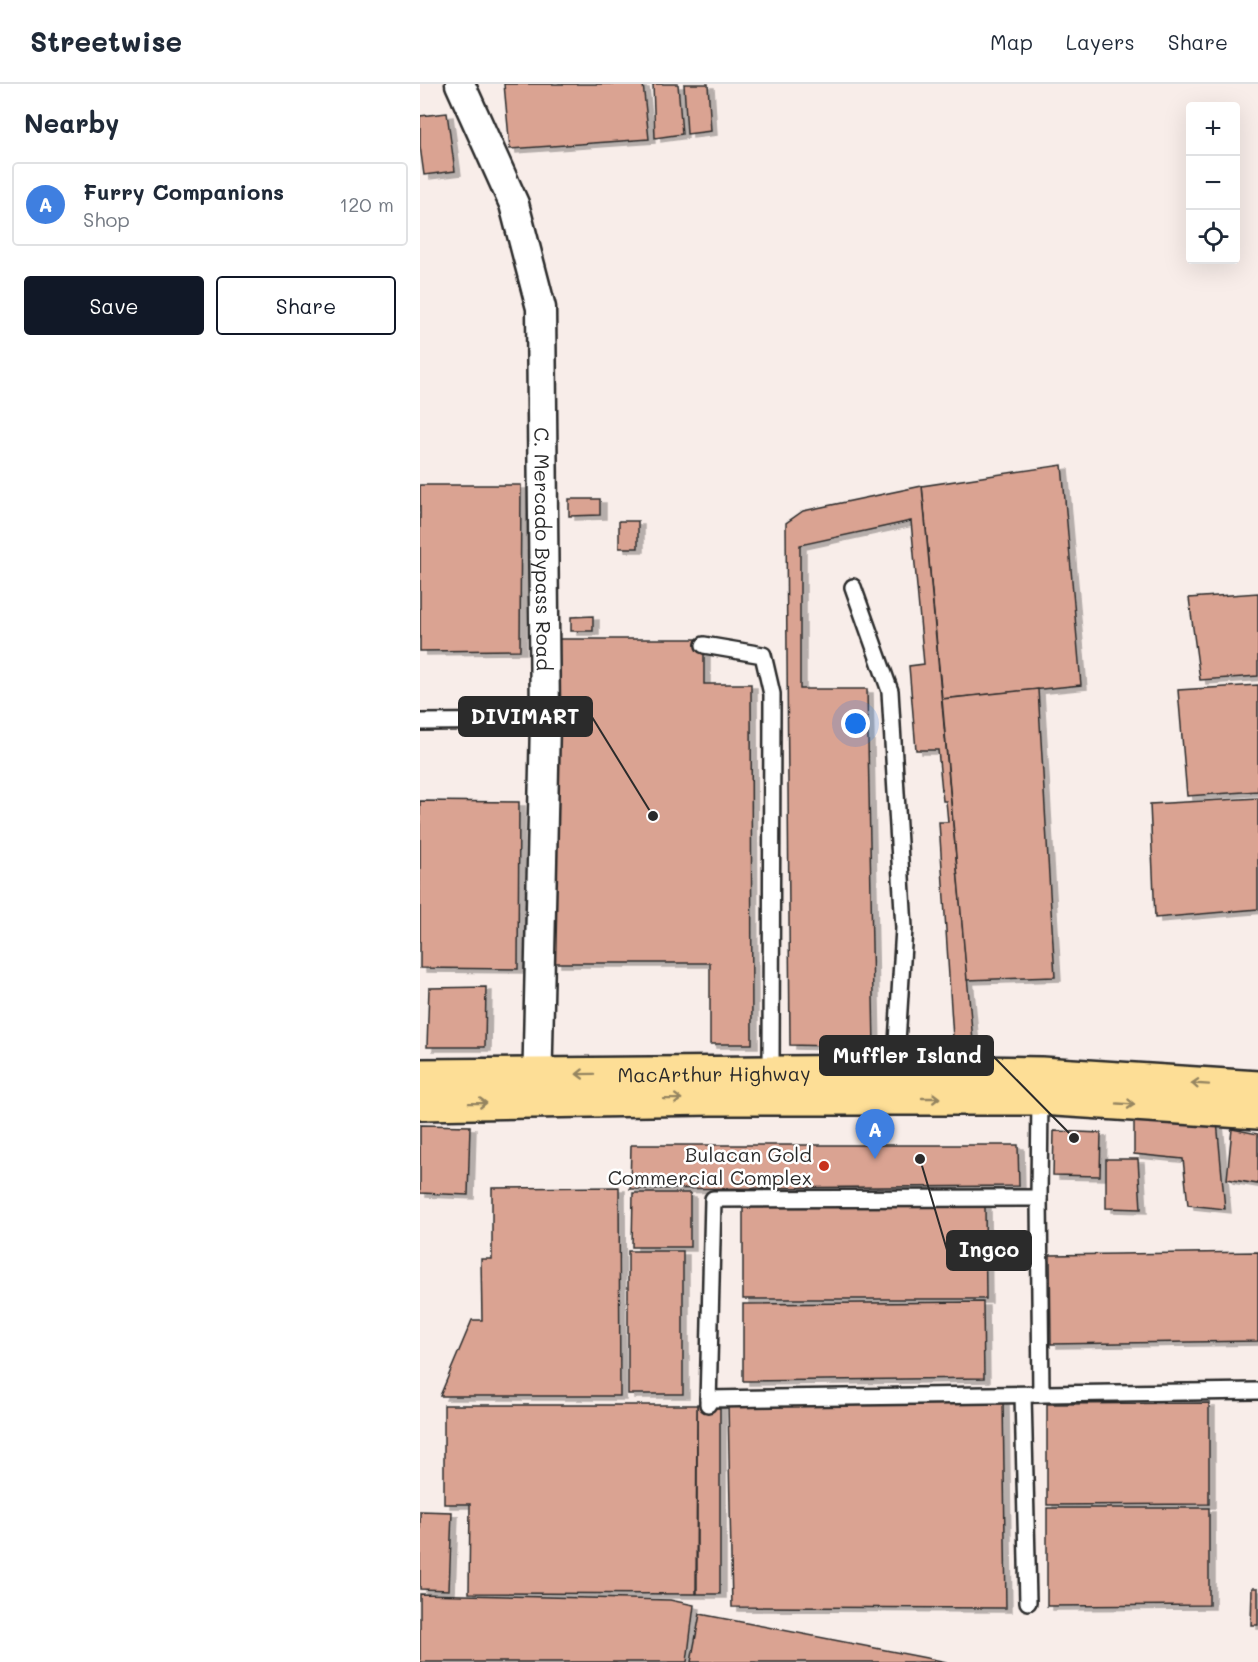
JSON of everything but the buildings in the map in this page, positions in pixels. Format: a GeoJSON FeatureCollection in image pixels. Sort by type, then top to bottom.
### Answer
{"type":"FeatureCollection","features":[{"type":"Feature","properties":{"kind":"highway","name":"MacArthur Highway"},"geometry":{"type":"LineString","coordinates":[[420,1076],[537,1088]]}},
{"type":"Feature","properties":{"kind":"highway","name":"MacArthur Highway"},"geometry":{"type":"LineString","coordinates":[[420,1103],[537,1088],[771,1085],[1258,1088]]}},
{"type":"Feature","properties":{"kind":"highway","name":"MacArthur Highway"},"geometry":{"type":"LineString","coordinates":[[1041,1086],[1258,1112]]}},
{"type":"Feature","properties":{"kind":"street","name":"C. Mercado Bypass Road"},"geometry":{"type":"LineString","coordinates":[[460,84],[514,204],[541,308],[545,721],[537,1088]]}},
{"type":"Feature","properties":{"kind":"lane"},"geometry":{"type":"LineString","coordinates":[[853,587],[890,691],[904,928],[896,1085]]}},
{"type":"Feature","properties":{"kind":"lane"},"geometry":{"type":"LineString","coordinates":[[704,645],[763,656],[772,694],[771,1085]]}},
{"type":"Feature","properties":{"kind":"lane"},"geometry":{"type":"LineString","coordinates":[[420,722],[545,721]]}},
{"type":"Feature","properties":{"kind":"lane"},"geometry":{"type":"LineString","coordinates":[[1041,1086],[1039,1198],[1041,1394]]}},
{"type":"Feature","properties":{"kind":"lane"},"geometry":{"type":"LineString","coordinates":[[1039,1198],[713,1199],[708,1401],[1258,1391]]}},
{"type":"Feature","properties":{"kind":"lane"},"geometry":{"type":"LineString","coordinates":[[1023,1395],[1028,1602]]}},
{"type":"Feature","properties":{"kind":"place","name":"DIVIMART"},"geometry":{"type":"Point","coordinates":[653,816]}},
{"type":"Feature","properties":{"kind":"place","name":"Muffler Island"},"geometry":{"type":"Point","coordinates":[1074,1138]}},
{"type":"Feature","properties":{"kind":"place","name":"Furry Companions"},"geometry":{"type":"Point","coordinates":[875,1159]}},
{"type":"Feature","properties":{"kind":"place","name":"Ingco"},"geometry":{"type":"Point","coordinates":[920,1159]}},
{"type":"Feature","properties":{"kind":"place","name":"Bulacan Gold Commercial Complex"},"geometry":{"type":"Point","coordinates":[824,1166]}}]}
